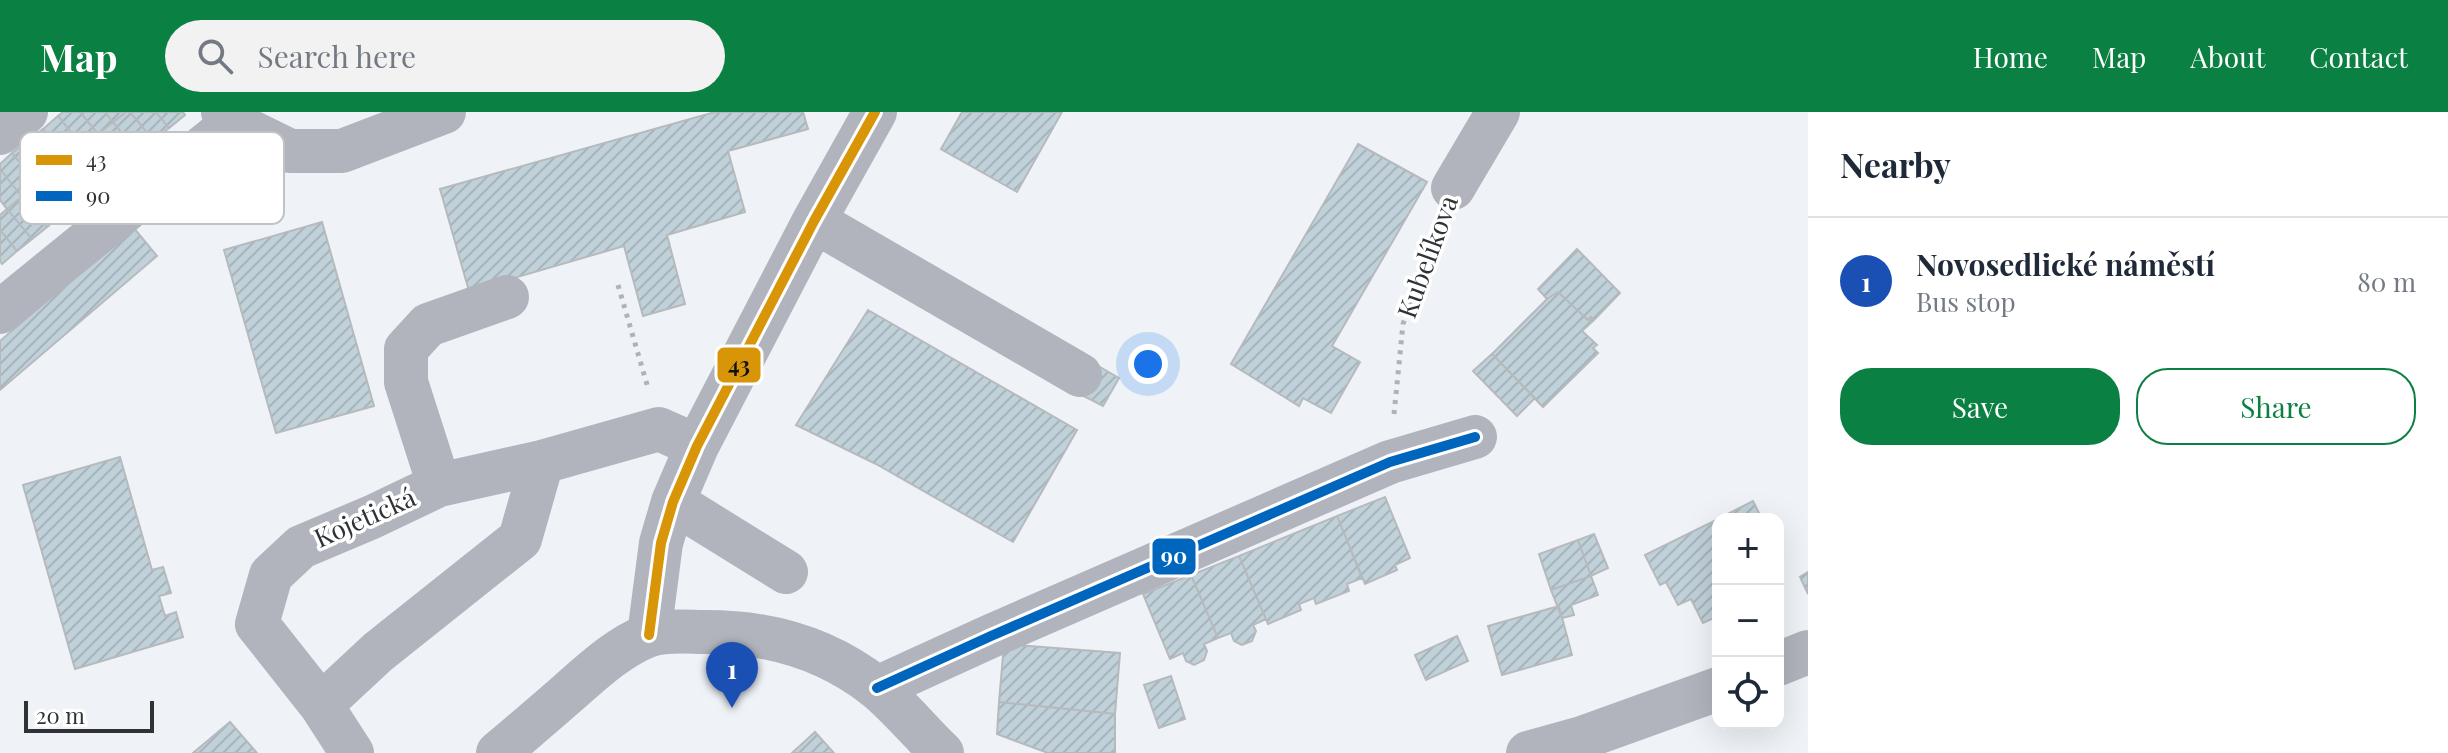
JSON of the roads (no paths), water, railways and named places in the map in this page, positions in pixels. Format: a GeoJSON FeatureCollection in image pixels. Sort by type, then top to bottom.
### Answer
{"type":"FeatureCollection","features":[{"type":"Feature","properties":{"kind":"street"},"geometry":{"type":"LineString","coordinates":[[0,133],[26,112]]}},
{"type":"Feature","properties":{"kind":"street"},"geometry":{"type":"LineString","coordinates":[[284,148],[290,151],[342,151],[444,112]]}},
{"type":"Feature","properties":{"kind":"street"},"geometry":{"type":"LineString","coordinates":[[649,635],[661,543],[673,502],[678,438],[814,221],[875,112]]}},
{"type":"Feature","properties":{"kind":"street","name":"Kubelíkova"},"geometry":{"type":"LineString","coordinates":[[1453,188],[1498,112]]}},
{"type":"Feature","properties":{"kind":"street"},"geometry":{"type":"LineString","coordinates":[[212,132],[228,118],[254,132]]}},
{"type":"Feature","properties":{"kind":"street"},"geometry":{"type":"LineString","coordinates":[[814,221],[1080,375]]}},
{"type":"Feature","properties":{"kind":"street"},"geometry":{"type":"LineString","coordinates":[[0,312],[103,224]]}},
{"type":"Feature","properties":{"kind":"street"},"geometry":{"type":"LineString","coordinates":[[507,297],[428,325],[406,349],[406,382],[439,485],[542,462],[678,438]]}},
{"type":"Feature","properties":{"kind":"street"},"geometry":{"type":"LineString","coordinates":[[877,688],[1390,462],[1475,437]]}},
{"type":"Feature","properties":{"kind":"street"},"geometry":{"type":"LineString","coordinates":[[321,705],[378,652],[520,539],[542,462]]}},
{"type":"Feature","properties":{"kind":"street","name":"Kojetická"},"geometry":{"type":"LineString","coordinates":[[352,753],[321,705],[257,624],[271,575],[301,547],[439,485]]}},
{"type":"Feature","properties":{"kind":"street"},"geometry":{"type":"LineString","coordinates":[[673,502],[786,572]]}},
{"type":"Feature","properties":{"kind":"street"},"geometry":{"type":"LineString","coordinates":[[498,753],[590,674],[649,635],[722,632],[776,638],[832,659],[877,688],[942,753]]}},
{"type":"Feature","properties":{"kind":"street"},"geometry":{"type":"LineString","coordinates":[[1784,662],[1808,652]]}},
{"type":"Feature","properties":{"kind":"street"},"geometry":{"type":"LineString","coordinates":[[1528,753],[1596,733],[1712,691]]}},
{"type":"Feature","properties":{"kind":"place","name":"Novosedlické náměstí"},"geometry":{"type":"Point","coordinates":[732,708]}}]}
